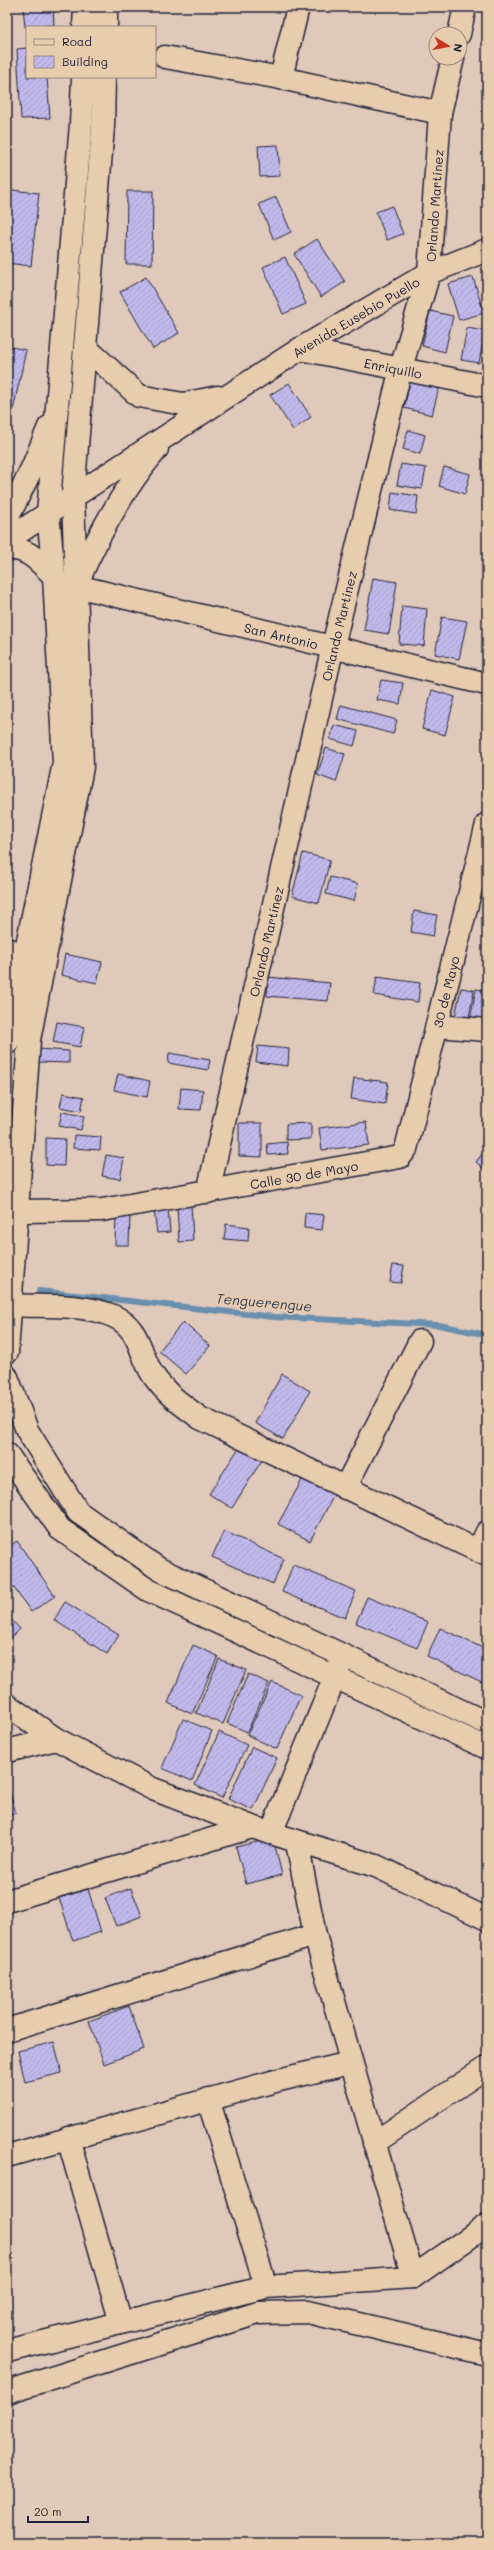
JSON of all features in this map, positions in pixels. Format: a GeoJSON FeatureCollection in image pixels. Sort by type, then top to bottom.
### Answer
{"type":"FeatureCollection","features":[{"type":"Feature","properties":{"kind":"street"},"geometry":{"type":"LineString","coordinates":[[84,26],[85,7]]}},
{"type":"Feature","properties":{"kind":"street"},"geometry":{"type":"LineString","coordinates":[[106,7],[106,26]]}},
{"type":"Feature","properties":{"kind":"street"},"geometry":{"type":"LineString","coordinates":[[281,78],[298,7]]}},
{"type":"Feature","properties":{"kind":"street"},"geometry":{"type":"LineString","coordinates":[[461,26],[465,7]]}},
{"type":"Feature","properties":{"kind":"street"},"geometry":{"type":"LineString","coordinates":[[165,57],[281,78],[440,113]]}},
{"type":"Feature","properties":{"kind":"street","name":"Orlando Martínez"},"geometry":{"type":"LineString","coordinates":[[208,1192],[333,646],[401,368],[429,273],[440,113],[451,66]]}},
{"type":"Feature","properties":{"kind":"street"},"geometry":{"type":"LineString","coordinates":[[7,1043],[15,952],[64,763],[54,576],[48,513],[81,124],[83,78]]}},
{"type":"Feature","properties":{"kind":"street"},"geometry":{"type":"LineString","coordinates":[[7,1352],[29,1040],[82,767],[73,495],[103,127],[104,78]]}},
{"type":"Feature","properties":{"kind":"street","name":"Avenida Eusebio Puello"},"geometry":{"type":"LineString","coordinates":[[7,540],[73,495],[300,349],[429,273],[487,250]]}},
{"type":"Feature","properties":{"kind":"street"},"geometry":{"type":"LineString","coordinates":[[85,347],[139,396],[183,404],[229,395]]}},
{"type":"Feature","properties":{"kind":"street","name":"Enriquillo"},"geometry":{"type":"LineString","coordinates":[[300,349],[487,386]]}},
{"type":"Feature","properties":{"kind":"street"},"geometry":{"type":"LineString","coordinates":[[7,519],[33,466],[57,406]]}},
{"type":"Feature","properties":{"kind":"street"},"geometry":{"type":"LineString","coordinates":[[76,586],[113,510],[136,474],[172,432]]}},
{"type":"Feature","properties":{"kind":"street"},"geometry":{"type":"LineString","coordinates":[[7,549],[15,548],[31,554],[54,576]]}},
{"type":"Feature","properties":{"kind":"street","name":"San Antonio"},"geometry":{"type":"LineString","coordinates":[[76,586],[333,646],[487,684]]}},
{"type":"Feature","properties":{"kind":"street","name":"30 de Mayo"},"geometry":{"type":"LineString","coordinates":[[400,1156],[406,1149],[487,824]]}},
{"type":"Feature","properties":{"kind":"street"},"geometry":{"type":"LineString","coordinates":[[437,1026],[487,1030]]}},
{"type":"Feature","properties":{"kind":"street","name":"Calle 30 de Mayo"},"geometry":{"type":"LineString","coordinates":[[17,1211],[102,1210],[400,1156]]}},
{"type":"Feature","properties":{"kind":"street"},"geometry":{"type":"LineString","coordinates":[[10,1305],[90,1309],[114,1316],[129,1327],[141,1346],[152,1374],[173,1399],[200,1418],[345,1488],[484,1546]]}},
{"type":"Feature","properties":{"kind":"street"},"geometry":{"type":"LineString","coordinates":[[345,1488],[420,1341]]}},
{"type":"Feature","properties":{"kind":"street"},"geometry":{"type":"LineString","coordinates":[[7,1378],[27,1430],[78,1512],[159,1569],[343,1657],[487,1723]]}},
{"type":"Feature","properties":{"kind":"street"},"geometry":{"type":"LineString","coordinates":[[7,1454],[60,1529],[141,1585],[333,1677],[487,1748]]}},
{"type":"Feature","properties":{"kind":"street"},"geometry":{"type":"LineString","coordinates":[[7,1901],[262,1830],[343,1657]]}},
{"type":"Feature","properties":{"kind":"street"},"geometry":{"type":"LineString","coordinates":[[7,1705],[56,1740],[153,1789],[297,1843],[376,1866],[487,1919]]}},
{"type":"Feature","properties":{"kind":"street"},"geometry":{"type":"LineString","coordinates":[[7,1752],[56,1740]]}},
{"type":"Feature","properties":{"kind":"street"},"geometry":{"type":"LineString","coordinates":[[297,1843],[315,1935],[350,2063],[413,2277]]}},
{"type":"Feature","properties":{"kind":"street"},"geometry":{"type":"LineString","coordinates":[[7,2030],[315,1935]]}},
{"type":"Feature","properties":{"kind":"street"},"geometry":{"type":"LineString","coordinates":[[7,2156],[208,2099],[350,2063]]}},
{"type":"Feature","properties":{"kind":"street"},"geometry":{"type":"LineString","coordinates":[[374,2144],[487,2067]]}},
{"type":"Feature","properties":{"kind":"street"},"geometry":{"type":"LineString","coordinates":[[208,2099],[266,2287]]}},
{"type":"Feature","properties":{"kind":"street"},"geometry":{"type":"LineString","coordinates":[[68,2138],[121,2323]]}},
{"type":"Feature","properties":{"kind":"street"},"geometry":{"type":"LineString","coordinates":[[7,2351],[266,2287],[413,2277],[487,2225]]}},
{"type":"Feature","properties":{"kind":"street"},"geometry":{"type":"LineString","coordinates":[[7,2392],[258,2313],[308,2312],[487,2354]]}},
{"type":"Feature","properties":{"kind":"building"},"geometry":{"type":"Polygon","coordinates":[[[23,7],[53,7],[54,25],[25,27],[23,7]]]}},
{"type":"Feature","properties":{"kind":"building"},"geometry":{"type":"Polygon","coordinates":[[[26,48],[26,78],[47,78],[50,118],[21,119],[17,49],[26,48]]]}},
{"type":"Feature","properties":{"kind":"building"},"geometry":{"type":"Polygon","coordinates":[[[278,145],[280,176],[260,177],[258,146],[278,145]]]}},
{"type":"Feature","properties":{"kind":"building"},"geometry":{"type":"Polygon","coordinates":[[[11,190],[39,193],[31,266],[7,263],[7,223],[11,190]]]}},
{"type":"Feature","properties":{"kind":"building"},"geometry":{"type":"Polygon","coordinates":[[[127,191],[153,191],[152,264],[126,264],[127,191]]]}},
{"type":"Feature","properties":{"kind":"building"},"geometry":{"type":"Polygon","coordinates":[[[276,197],[291,232],[274,240],[259,204],[276,197]]]}},
{"type":"Feature","properties":{"kind":"building"},"geometry":{"type":"Polygon","coordinates":[[[392,206],[403,234],[387,240],[376,212],[392,206]]]}},
{"type":"Feature","properties":{"kind":"building"},"geometry":{"type":"Polygon","coordinates":[[[317,239],[345,282],[321,297],[294,254],[317,239]]]}},
{"type":"Feature","properties":{"kind":"building"},"geometry":{"type":"Polygon","coordinates":[[[285,257],[306,304],[283,314],[263,267],[285,257]]]}},
{"type":"Feature","properties":{"kind":"building"},"geometry":{"type":"Polygon","coordinates":[[[146,277],[179,333],[153,349],[120,292],[146,277]]]}},
{"type":"Feature","properties":{"kind":"building"},"geometry":{"type":"Polygon","coordinates":[[[473,277],[484,313],[459,320],[448,284],[473,277]]]}},
{"type":"Feature","properties":{"kind":"building"},"geometry":{"type":"Polygon","coordinates":[[[430,311],[453,316],[445,352],[422,346],[430,311]]]}},
{"type":"Feature","properties":{"kind":"building"},"geometry":{"type":"Polygon","coordinates":[[[467,328],[485,331],[479,363],[461,360],[467,328]]]}},
{"type":"Feature","properties":{"kind":"building"},"geometry":{"type":"Polygon","coordinates":[[[7,346],[26,350],[11,420],[7,419],[7,346]]]}},
{"type":"Feature","properties":{"kind":"building"},"geometry":{"type":"Polygon","coordinates":[[[410,382],[439,388],[432,415],[404,408],[410,382]]]}},
{"type":"Feature","properties":{"kind":"building"},"geometry":{"type":"Polygon","coordinates":[[[289,383],[311,417],[293,430],[270,395],[289,383]]]}},
{"type":"Feature","properties":{"kind":"building"},"geometry":{"type":"Polygon","coordinates":[[[487,416],[487,440],[481,438],[487,416]]]}},
{"type":"Feature","properties":{"kind":"building"},"geometry":{"type":"Polygon","coordinates":[[[408,430],[425,435],[420,454],[403,449],[408,430]]]}},
{"type":"Feature","properties":{"kind":"building"},"geometry":{"type":"Polygon","coordinates":[[[401,464],[426,468],[422,489],[397,485],[401,464]]]}},
{"type":"Feature","properties":{"kind":"building"},"geometry":{"type":"Polygon","coordinates":[[[444,467],[470,474],[465,494],[439,486],[444,467]]]}},
{"type":"Feature","properties":{"kind":"building"},"geometry":{"type":"Polygon","coordinates":[[[392,492],[418,496],[416,514],[390,510],[392,492]]]}},
{"type":"Feature","properties":{"kind":"building"},"geometry":{"type":"Polygon","coordinates":[[[373,578],[397,582],[389,634],[364,630],[373,578]]]}},
{"type":"Feature","properties":{"kind":"building"},"geometry":{"type":"Polygon","coordinates":[[[402,606],[427,609],[424,646],[399,644],[402,606]]]}},
{"type":"Feature","properties":{"kind":"building"},"geometry":{"type":"Polygon","coordinates":[[[442,617],[467,621],[459,659],[435,654],[442,617]]]}},
{"type":"Feature","properties":{"kind":"building"},"geometry":{"type":"Polygon","coordinates":[[[487,641],[487,662],[485,662],[487,641]]]}},
{"type":"Feature","properties":{"kind":"building"},"geometry":{"type":"Polygon","coordinates":[[[381,680],[403,683],[400,704],[377,700],[381,680]]]}},
{"type":"Feature","properties":{"kind":"building"},"geometry":{"type":"Polygon","coordinates":[[[432,690],[455,697],[445,735],[422,729],[432,690]]]}},
{"type":"Feature","properties":{"kind":"building"},"geometry":{"type":"Polygon","coordinates":[[[341,705],[397,720],[393,734],[337,719],[341,705]]]}},
{"type":"Feature","properties":{"kind":"building"},"geometry":{"type":"Polygon","coordinates":[[[334,725],[358,731],[354,746],[330,739],[334,725]]]}},
{"type":"Feature","properties":{"kind":"building"},"geometry":{"type":"Polygon","coordinates":[[[326,748],[345,754],[336,782],[317,775],[326,748]]]}},
{"type":"Feature","properties":{"kind":"building"},"geometry":{"type":"Polygon","coordinates":[[[303,853],[330,860],[319,903],[292,896],[303,853]]]}},
{"type":"Feature","properties":{"kind":"building"},"geometry":{"type":"Polygon","coordinates":[[[487,876],[487,892],[483,891],[487,876]]]}},
{"type":"Feature","properties":{"kind":"building"},"geometry":{"type":"Polygon","coordinates":[[[330,877],[358,884],[354,901],[326,894],[330,877]]]}},
{"type":"Feature","properties":{"kind":"building"},"geometry":{"type":"Polygon","coordinates":[[[414,911],[437,915],[433,936],[411,932],[414,911]]]}},
{"type":"Feature","properties":{"kind":"building"},"geometry":{"type":"Polygon","coordinates":[[[65,954],[102,962],[97,983],[61,975],[65,954]]]}},
{"type":"Feature","properties":{"kind":"building"},"geometry":{"type":"Polygon","coordinates":[[[268,977],[330,983],[328,1001],[267,996],[268,977]]]}},
{"type":"Feature","properties":{"kind":"building"},"geometry":{"type":"Polygon","coordinates":[[[377,977],[420,983],[418,1002],[374,995],[377,977]]]}},
{"type":"Feature","properties":{"kind":"building"},"geometry":{"type":"Polygon","coordinates":[[[461,988],[474,990],[468,1023],[454,1021],[461,988]]]}},
{"type":"Feature","properties":{"kind":"building"},"geometry":{"type":"Polygon","coordinates":[[[476,989],[487,991],[487,1023],[470,1020],[476,989]]]}},
{"type":"Feature","properties":{"kind":"building"},"geometry":{"type":"Polygon","coordinates":[[[57,1022],[84,1027],[80,1047],[53,1042],[57,1022]]]}},
{"type":"Feature","properties":{"kind":"building"},"geometry":{"type":"Polygon","coordinates":[[[258,1046],[289,1049],[288,1066],[256,1062],[258,1046]]]}},
{"type":"Feature","properties":{"kind":"building"},"geometry":{"type":"Polygon","coordinates":[[[38,1049],[69,1051],[69,1063],[37,1062],[38,1049]]]}},
{"type":"Feature","properties":{"kind":"building"},"geometry":{"type":"Polygon","coordinates":[[[169,1053],[210,1060],[208,1070],[168,1063],[169,1053]]]}},
{"type":"Feature","properties":{"kind":"building"},"geometry":{"type":"Polygon","coordinates":[[[118,1074],[150,1081],[147,1097],[114,1090],[118,1074]]]}},
{"type":"Feature","properties":{"kind":"building"},"geometry":{"type":"Polygon","coordinates":[[[354,1078],[388,1082],[385,1104],[351,1099],[354,1078]]]}},
{"type":"Feature","properties":{"kind":"building"},"geometry":{"type":"Polygon","coordinates":[[[181,1088],[203,1090],[201,1110],[179,1109],[181,1088]]]}},
{"type":"Feature","properties":{"kind":"building"},"geometry":{"type":"Polygon","coordinates":[[[63,1093],[84,1097],[81,1111],[60,1107],[63,1093]]]}},
{"type":"Feature","properties":{"kind":"building"},"geometry":{"type":"Polygon","coordinates":[[[62,1112],[84,1116],[81,1130],[59,1126],[62,1112]]]}},
{"type":"Feature","properties":{"kind":"building"},"geometry":{"type":"Polygon","coordinates":[[[366,1122],[369,1145],[322,1150],[319,1128],[366,1122]]]}},
{"type":"Feature","properties":{"kind":"building"},"geometry":{"type":"Polygon","coordinates":[[[239,1123],[262,1123],[262,1157],[239,1156],[239,1123]]]}},
{"type":"Feature","properties":{"kind":"building"},"geometry":{"type":"Polygon","coordinates":[[[311,1123],[311,1139],[286,1140],[286,1124],[311,1123]]]}},
{"type":"Feature","properties":{"kind":"building"},"geometry":{"type":"Polygon","coordinates":[[[74,1135],[101,1137],[100,1150],[73,1148],[74,1135]]]}},
{"type":"Feature","properties":{"kind":"building"},"geometry":{"type":"Polygon","coordinates":[[[46,1138],[65,1139],[64,1166],[46,1165],[46,1138]]]}},
{"type":"Feature","properties":{"kind":"building"},"geometry":{"type":"Polygon","coordinates":[[[287,1142],[288,1154],[268,1155],[267,1144],[287,1142]]]}},
{"type":"Feature","properties":{"kind":"building"},"geometry":{"type":"Polygon","coordinates":[[[486,1149],[487,1150],[487,1171],[476,1162],[486,1149]]]}},
{"type":"Feature","properties":{"kind":"building"},"geometry":{"type":"Polygon","coordinates":[[[106,1155],[124,1158],[120,1179],[102,1176],[106,1155]]]}},
{"type":"Feature","properties":{"kind":"building"},"geometry":{"type":"Polygon","coordinates":[[[191,1204],[193,1241],[179,1242],[177,1205],[191,1204]]]}},
{"type":"Feature","properties":{"kind":"building"},"geometry":{"type":"Polygon","coordinates":[[[168,1209],[170,1232],[157,1233],[154,1210],[168,1209]]]}},
{"type":"Feature","properties":{"kind":"building"},"geometry":{"type":"Polygon","coordinates":[[[305,1213],[324,1215],[322,1230],[304,1228],[305,1213]]]}},
{"type":"Feature","properties":{"kind":"building"},"geometry":{"type":"Polygon","coordinates":[[[116,1216],[130,1217],[129,1245],[115,1245],[116,1216]]]}},
{"type":"Feature","properties":{"kind":"building"},"geometry":{"type":"Polygon","coordinates":[[[226,1224],[249,1227],[248,1241],[224,1239],[226,1224]]]}},
{"type":"Feature","properties":{"kind":"building"},"geometry":{"type":"Polygon","coordinates":[[[393,1265],[404,1266],[401,1283],[390,1282],[393,1265]]]}},
{"type":"Feature","properties":{"kind":"building"},"geometry":{"type":"Polygon","coordinates":[[[183,1322],[210,1346],[186,1374],[159,1351],[183,1322]]]}},
{"type":"Feature","properties":{"kind":"building"},"geometry":{"type":"Polygon","coordinates":[[[282,1374],[310,1391],[283,1439],[255,1423],[282,1374]]]}},
{"type":"Feature","properties":{"kind":"building"},"geometry":{"type":"Polygon","coordinates":[[[240,1446],[262,1460],[232,1508],[209,1494],[240,1446]]]}},
{"type":"Feature","properties":{"kind":"building"},"geometry":{"type":"Polygon","coordinates":[[[303,1478],[334,1495],[310,1541],[278,1524],[303,1478]]]}},
{"type":"Feature","properties":{"kind":"building"},"geometry":{"type":"Polygon","coordinates":[[[224,1531],[284,1559],[273,1584],[212,1557],[224,1531]]]}},
{"type":"Feature","properties":{"kind":"building"},"geometry":{"type":"Polygon","coordinates":[[[17,1541],[55,1596],[31,1612],[7,1578],[7,1548],[17,1541]]]}},
{"type":"Feature","properties":{"kind":"building"},"geometry":{"type":"Polygon","coordinates":[[[293,1565],[356,1591],[345,1618],[282,1592],[293,1565]]]}},
{"type":"Feature","properties":{"kind":"building"},"geometry":{"type":"Polygon","coordinates":[[[367,1597],[428,1622],[417,1648],[356,1623],[367,1597]]]}},
{"type":"Feature","properties":{"kind":"building"},"geometry":{"type":"Polygon","coordinates":[[[65,1602],[119,1635],[107,1654],[54,1620],[65,1602]]]}},
{"type":"Feature","properties":{"kind":"building"},"geometry":{"type":"Polygon","coordinates":[[[7,1615],[20,1629],[7,1642],[7,1615]]]}},
{"type":"Feature","properties":{"kind":"building"},"geometry":{"type":"Polygon","coordinates":[[[440,1628],[487,1650],[486,1684],[427,1656],[440,1628]]]}},
{"type":"Feature","properties":{"kind":"building"},"geometry":{"type":"Polygon","coordinates":[[[193,1645],[218,1656],[192,1714],[168,1703],[193,1645]]]}},
{"type":"Feature","properties":{"kind":"building"},"geometry":{"type":"Polygon","coordinates":[[[219,1659],[246,1670],[223,1724],[196,1713],[219,1659]]]}},
{"type":"Feature","properties":{"kind":"building"},"geometry":{"type":"Polygon","coordinates":[[[248,1674],[269,1683],[247,1732],[227,1723],[248,1674]]]}},
{"type":"Feature","properties":{"kind":"building"},"geometry":{"type":"Polygon","coordinates":[[[272,1682],[301,1695],[277,1749],[247,1735],[272,1682]]]}},
{"type":"Feature","properties":{"kind":"building"},"geometry":{"type":"Polygon","coordinates":[[[183,1719],[212,1731],[192,1781],[162,1768],[183,1719]]]}},
{"type":"Feature","properties":{"kind":"building"},"geometry":{"type":"Polygon","coordinates":[[[219,1732],[247,1745],[222,1798],[195,1785],[219,1732]]]}},
{"type":"Feature","properties":{"kind":"building"},"geometry":{"type":"Polygon","coordinates":[[[252,1747],[277,1758],[253,1810],[228,1799],[252,1747]]]}},
{"type":"Feature","properties":{"kind":"building"},"geometry":{"type":"Polygon","coordinates":[[[7,1783],[16,1813],[7,1816],[7,1783]]]}},
{"type":"Feature","properties":{"kind":"building"},"geometry":{"type":"Polygon","coordinates":[[[273,1838],[282,1875],[246,1884],[236,1847],[273,1838]]]}},
{"type":"Feature","properties":{"kind":"building"},"geometry":{"type":"Polygon","coordinates":[[[131,1888],[142,1916],[116,1926],[105,1898],[131,1888]]]}},
{"type":"Feature","properties":{"kind":"building"},"geometry":{"type":"Polygon","coordinates":[[[88,1889],[101,1932],[73,1941],[59,1898],[88,1889]]]}},
{"type":"Feature","properties":{"kind":"building"},"geometry":{"type":"Polygon","coordinates":[[[129,2006],[144,2049],[104,2064],[89,2021],[129,2006]]]}},
{"type":"Feature","properties":{"kind":"building"},"geometry":{"type":"Polygon","coordinates":[[[54,2042],[62,2073],[25,2082],[18,2051],[54,2042]]]}},
{"type":"Feature","properties":{"kind":"waterway","name":"Tenguerengue"},"geometry":{"type":"LineString","coordinates":[[39,1291],[274,1317],[439,1325],[487,1335]]}}]}
